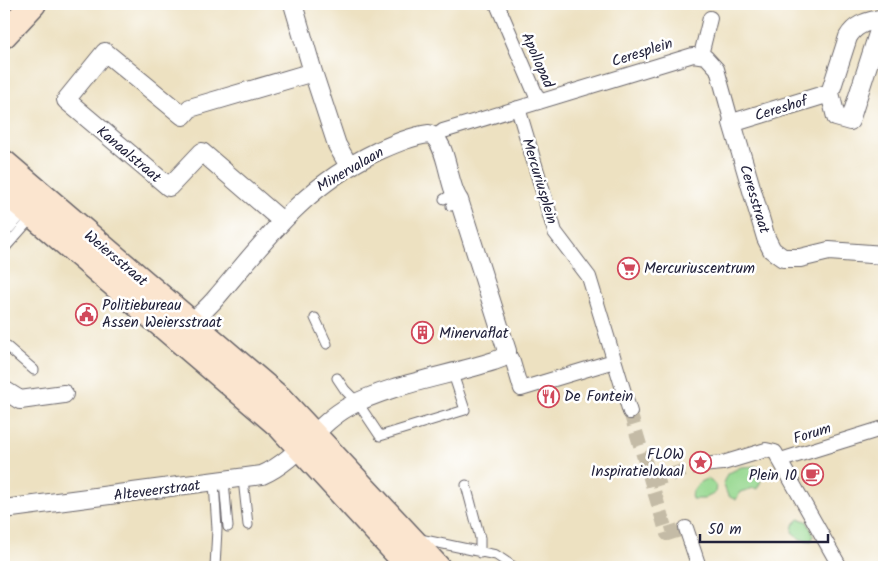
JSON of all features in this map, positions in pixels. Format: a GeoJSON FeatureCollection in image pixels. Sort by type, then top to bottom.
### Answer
{"type":"FeatureCollection","features":[{"type":"Feature","properties":{"kind":"main road"},"geometry":{"type":"LineString","coordinates":[[4,12],[18,4]]}},
{"type":"Feature","properties":{"kind":"main road"},"geometry":{"type":"LineString","coordinates":[[4,35],[33,4]]}},
{"type":"Feature","properties":{"kind":"main road","name":"Weiersstraat"},"geometry":{"type":"LineString","coordinates":[[4,163],[31,205]]}},
{"type":"Feature","properties":{"kind":"main road","name":"Weiersstraat"},"geometry":{"type":"LineString","coordinates":[[4,190],[31,205],[185,330],[280,399],[308,441],[410,567]]}},
{"type":"Feature","properties":{"kind":"main road","name":"Weiersstraat"},"geometry":{"type":"LineString","coordinates":[[308,441],[406,534],[436,567]]}},
{"type":"Feature","properties":{"kind":"street"},"geometry":{"type":"LineString","coordinates":[[293,4],[337,145],[349,166]]}},
{"type":"Feature","properties":{"kind":"street","name":"Apollopad"},"geometry":{"type":"LineString","coordinates":[[497,4],[538,102]]}},
{"type":"Feature","properties":{"kind":"street"},"geometry":{"type":"LineString","coordinates":[[710,18],[701,55],[712,61],[717,69],[732,124]]}},
{"type":"Feature","properties":{"kind":"street"},"geometry":{"type":"LineString","coordinates":[[884,18],[850,121],[836,117],[830,93],[853,29],[860,24],[884,18]]}},
{"type":"Feature","properties":{"kind":"street","name":"Kanaalstraat"},"geometry":{"type":"LineString","coordinates":[[282,221],[202,152],[170,188],[66,100],[105,52],[183,116],[190,108],[313,72]]}},
{"type":"Feature","properties":{"kind":"street","name":"Ceresplein"},"geometry":{"type":"LineString","coordinates":[[518,108],[681,57],[701,55]]}},
{"type":"Feature","properties":{"kind":"street","name":"Cereshof"},"geometry":{"type":"LineString","coordinates":[[732,124],[830,93]]}},
{"type":"Feature","properties":{"kind":"street","name":"Minervalaan"},"geometry":{"type":"LineString","coordinates":[[185,330],[214,301],[282,221],[311,192],[349,166],[387,147],[429,134],[435,137],[443,131],[518,108]]}},
{"type":"Feature","properties":{"kind":"street","name":"Mercuriusplein"},"geometry":{"type":"LineString","coordinates":[[518,108],[556,232],[589,277],[630,412]]}},
{"type":"Feature","properties":{"kind":"street","name":"Ceresstraat"},"geometry":{"type":"LineString","coordinates":[[732,124],[766,238],[777,254],[783,258],[829,251],[884,255]]}},
{"type":"Feature","properties":{"kind":"street"},"geometry":{"type":"LineString","coordinates":[[435,137],[441,147],[449,199],[459,200],[507,352],[513,362],[521,389],[614,360]]}},
{"type":"Feature","properties":{"kind":"street"},"geometry":{"type":"LineString","coordinates":[[4,228],[31,205]]}},
{"type":"Feature","properties":{"kind":"street"},"geometry":{"type":"LineString","coordinates":[[308,441],[335,416],[358,402],[502,358],[507,352]]}},
{"type":"Feature","properties":{"kind":"street"},"geometry":{"type":"LineString","coordinates":[[4,390],[20,400],[64,394]]}},
{"type":"Feature","properties":{"kind":"street","name":"Forum"},"geometry":{"type":"LineString","coordinates":[[840,567],[781,460],[884,428]]}},
{"type":"Feature","properties":{"kind":"street","name":"Alteveerstraat"},"geometry":{"type":"LineString","coordinates":[[4,509],[262,476],[279,468],[308,441]]}},
{"type":"Feature","properties":{"kind":"street"},"geometry":{"type":"LineString","coordinates":[[701,465],[723,463],[766,450],[775,452],[781,460]]}},
{"type":"Feature","properties":{"kind":"street"},"geometry":{"type":"LineString","coordinates":[[686,528],[699,567]]}},
{"type":"Feature","properties":{"kind":"lane"},"geometry":{"type":"LineString","coordinates":[[4,249],[31,205]]}},
{"type":"Feature","properties":{"kind":"lane"},"geometry":{"type":"LineString","coordinates":[[315,318],[326,344]]}},
{"type":"Feature","properties":{"kind":"lane"},"geometry":{"type":"LineString","coordinates":[[4,344],[34,370]]}},
{"type":"Feature","properties":{"kind":"lane"},"geometry":{"type":"LineString","coordinates":[[337,378],[345,390],[358,402],[380,436],[464,410],[453,374]]}},
{"type":"Feature","properties":{"kind":"lane"},"geometry":{"type":"LineString","coordinates":[[243,479],[248,525]]}},
{"type":"Feature","properties":{"kind":"lane"},"geometry":{"type":"LineString","coordinates":[[219,482],[228,527]]}},
{"type":"Feature","properties":{"kind":"lane"},"geometry":{"type":"LineString","coordinates":[[215,567],[219,482]]}},
{"type":"Feature","properties":{"kind":"lane"},"geometry":{"type":"LineString","coordinates":[[466,486],[480,538],[480,553]]}},
{"type":"Feature","properties":{"kind":"lane"},"geometry":{"type":"LineString","coordinates":[[406,534],[480,553],[496,555],[514,567]]}},
{"type":"Feature","properties":{"kind":"green space"},"geometry":{"type":"Polygon","coordinates":[[[757,466],[755,474],[761,481],[757,489],[754,488],[740,492],[736,500],[728,496],[723,483],[727,474],[741,467],[757,466]]]}},
{"type":"Feature","properties":{"kind":"green space"},"geometry":{"type":"Polygon","coordinates":[[[708,479],[716,485],[715,493],[704,499],[692,499],[691,495],[695,487],[708,479]]]}},
{"type":"Feature","properties":{"kind":"green space"},"geometry":{"type":"Polygon","coordinates":[[[799,519],[807,521],[814,536],[811,541],[800,539],[792,532],[793,525],[799,519]]]}},
{"type":"Feature","properties":{"kind":"tunnel"},"geometry":{"type":"LineString","coordinates":[[630,412],[667,534],[686,528]]}},
{"type":"Feature","properties":{"kind":"tunnel"},"geometry":{"type":"LineString","coordinates":[[651,481],[701,465]]}},
{"type":"Feature","properties":{"kind":"place","name":"Mercuriuscentrum"},"geometry":{"type":"Point","coordinates":[628,268]}},
{"type":"Feature","properties":{"kind":"place","name":"Politiebureau Assen Weiersstraat"},"geometry":{"type":"Point","coordinates":[86,314]}},
{"type":"Feature","properties":{"kind":"place","name":"Minervaflat"},"geometry":{"type":"Point","coordinates":[423,333]}},
{"type":"Feature","properties":{"kind":"place","name":"De Fontein"},"geometry":{"type":"Point","coordinates":[548,396]}},
{"type":"Feature","properties":{"kind":"place","name":"FLOW Inspiratielokaal"},"geometry":{"type":"Point","coordinates":[700,463]}},
{"type":"Feature","properties":{"kind":"place","name":"Plein 10"},"geometry":{"type":"Point","coordinates":[813,475]}}]}
